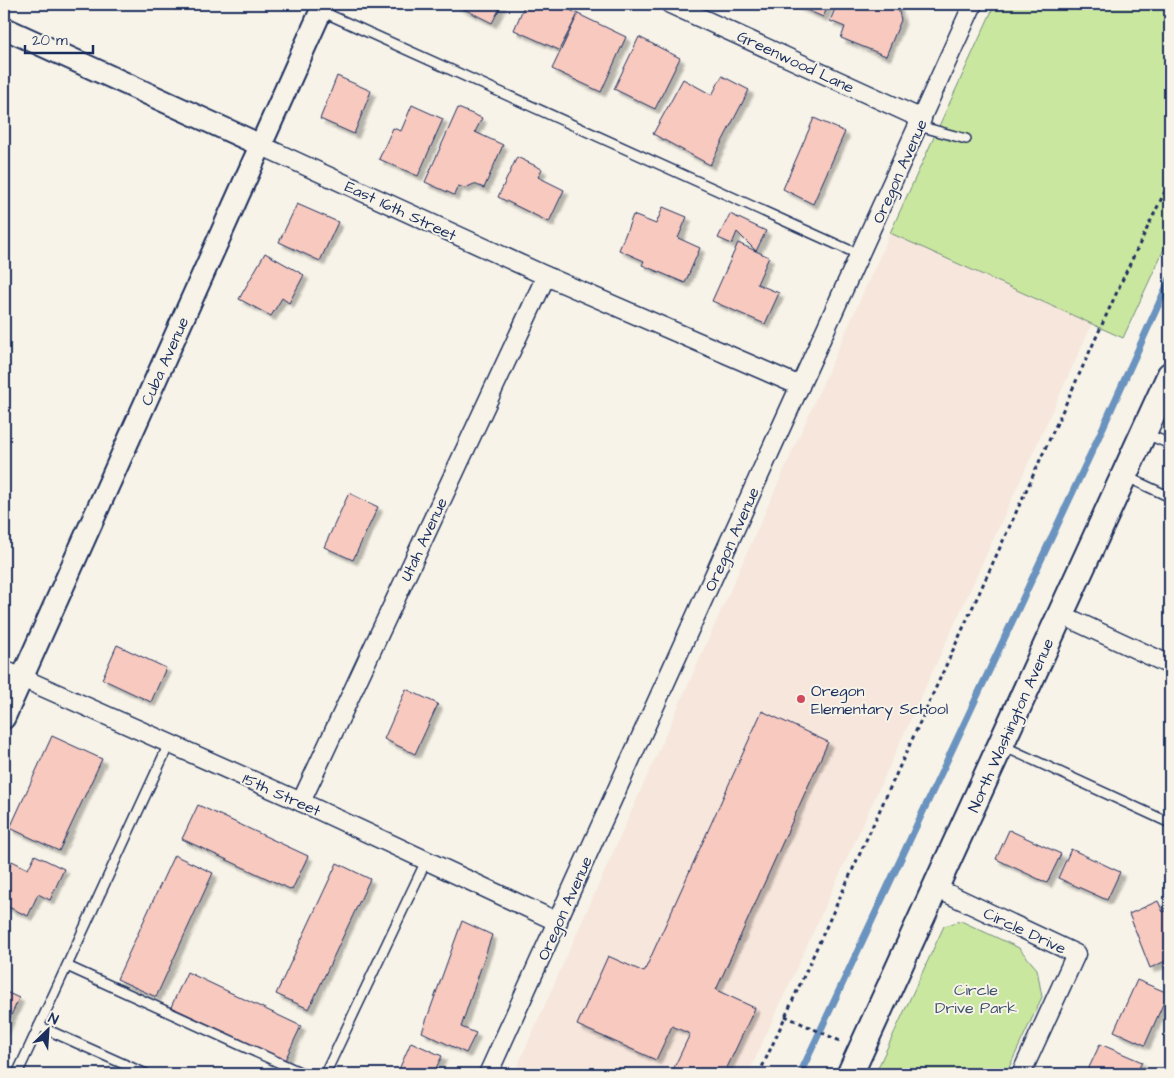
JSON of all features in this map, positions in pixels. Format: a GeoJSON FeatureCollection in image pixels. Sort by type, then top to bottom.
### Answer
{"type":"FeatureCollection","features":[{"type":"Feature","properties":{"kind":"main road","name":"North Washington Avenue"},"geometry":{"type":"LineString","coordinates":[[850,1074],[1170,375]]}},
{"type":"Feature","properties":{"kind":"street","name":"Greenwood Lane"},"geometry":{"type":"LineString","coordinates":[[670,4],[920,122]]}},
{"type":"Feature","properties":{"kind":"street","name":"Oregon Avenue"},"geometry":{"type":"LineString","coordinates":[[488,1074],[973,4]]}},
{"type":"Feature","properties":{"kind":"street","name":"Cuba Avenue"},"geometry":{"type":"LineString","coordinates":[[4,718],[13,674],[322,8]]}},
{"type":"Feature","properties":{"kind":"street","name":"East 16th Street"},"geometry":{"type":"LineString","coordinates":[[4,28],[546,276],[800,386]]}},
{"type":"Feature","properties":{"kind":"street","name":"Utah Avenue"},"geometry":{"type":"LineString","coordinates":[[300,802],[546,276]]}},
{"type":"Feature","properties":{"kind":"street"},"geometry":{"type":"LineString","coordinates":[[1060,614],[1170,665]]}},
{"type":"Feature","properties":{"kind":"street","name":"15th Street"},"geometry":{"type":"LineString","coordinates":[[13,674],[300,802],[558,922]]}},
{"type":"Feature","properties":{"kind":"street","name":"Circle Drive"},"geometry":{"type":"LineString","coordinates":[[936,888],[1076,954],[1021,1074]]}},
{"type":"Feature","properties":{"kind":"lane"},"geometry":{"type":"LineString","coordinates":[[322,8],[860,255]]}},
{"type":"Feature","properties":{"kind":"lane"},"geometry":{"type":"LineString","coordinates":[[920,122],[966,140]]}},
{"type":"Feature","properties":{"kind":"lane"},"geometry":{"type":"LineString","coordinates":[[1144,433],[1170,444]]}},
{"type":"Feature","properties":{"kind":"lane"},"geometry":{"type":"LineString","coordinates":[[1124,476],[1170,497]]}},
{"type":"Feature","properties":{"kind":"lane"},"geometry":{"type":"LineString","coordinates":[[17,1074],[169,744]]}},
{"type":"Feature","properties":{"kind":"lane"},"geometry":{"type":"LineString","coordinates":[[1000,745],[1170,823]]}},
{"type":"Feature","properties":{"kind":"lane"},"geometry":{"type":"LineString","coordinates":[[325,1074],[426,861]]}},
{"type":"Feature","properties":{"kind":"lane"},"geometry":{"type":"LineString","coordinates":[[67,966],[304,1074]]}},
{"type":"Feature","properties":{"kind":"lane"},"geometry":{"type":"LineString","coordinates":[[39,1026],[146,1074]]}},
{"type":"Feature","properties":{"kind":"path"},"geometry":{"type":"LineString","coordinates":[[759,1074],[1127,270],[1170,181]]}},
{"type":"Feature","properties":{"kind":"path"},"geometry":{"type":"LineString","coordinates":[[785,1016],[832,1037]]}},
{"type":"Feature","properties":{"kind":"shaded area","name":"Oregon Elementary School"},"geometry":{"type":"Polygon","coordinates":[[[890,233],[1092,324],[748,1074],[514,1074],[890,233]]]}},
{"type":"Feature","properties":{"kind":"green space"},"geometry":{"type":"Polygon","coordinates":[[[995,4],[1170,4],[1170,236],[1123,338],[890,233],[995,4]]]}},
{"type":"Feature","properties":{"kind":"green space","name":"Circle Drive Park"},"geometry":{"type":"Polygon","coordinates":[[[961,921],[1019,948],[1037,969],[1042,997],[1006,1074],[875,1074],[944,926],[961,921]]]}},
{"type":"Feature","properties":{"kind":"building"},"geometry":{"type":"Polygon","coordinates":[[[454,4],[502,4],[492,23],[454,4]]]}},
{"type":"Feature","properties":{"kind":"building"},"geometry":{"type":"Polygon","coordinates":[[[525,4],[558,4],[578,14],[559,50],[514,30],[525,4]]]}},
{"type":"Feature","properties":{"kind":"building"},"geometry":{"type":"Polygon","coordinates":[[[793,4],[829,4],[823,17],[793,4]]]}},
{"type":"Feature","properties":{"kind":"building"},"geometry":{"type":"Polygon","coordinates":[[[837,4],[897,4],[901,20],[886,56],[841,38],[845,27],[830,21],[837,4]]]}},
{"type":"Feature","properties":{"kind":"building"},"geometry":{"type":"Polygon","coordinates":[[[578,14],[626,37],[601,92],[552,69],[578,14]]]}},
{"type":"Feature","properties":{"kind":"building"},"geometry":{"type":"Polygon","coordinates":[[[639,37],[680,58],[655,109],[614,89],[639,37]]]}},
{"type":"Feature","properties":{"kind":"building"},"geometry":{"type":"Polygon","coordinates":[[[337,76],[371,91],[354,134],[320,119],[337,76]]]}},
{"type":"Feature","properties":{"kind":"building"},"geometry":{"type":"Polygon","coordinates":[[[722,76],[749,90],[710,165],[653,134],[683,79],[712,95],[722,76]]]}},
{"type":"Feature","properties":{"kind":"building"},"geometry":{"type":"Polygon","coordinates":[[[412,105],[443,119],[418,176],[379,159],[393,128],[401,131],[412,105]]]}},
{"type":"Feature","properties":{"kind":"building"},"geometry":{"type":"Polygon","coordinates":[[[458,108],[482,118],[475,132],[503,145],[484,188],[474,184],[465,188],[458,186],[454,195],[425,182],[458,108]]]}},
{"type":"Feature","properties":{"kind":"building"},"geometry":{"type":"Polygon","coordinates":[[[814,118],[845,132],[813,204],[783,189],[814,118]]]}},
{"type":"Feature","properties":{"kind":"building"},"geometry":{"type":"Polygon","coordinates":[[[517,157],[542,169],[538,177],[564,190],[549,222],[498,197],[517,157]]]}},
{"type":"Feature","properties":{"kind":"building"},"geometry":{"type":"Polygon","coordinates":[[[297,204],[338,222],[320,261],[279,242],[297,204]]]}},
{"type":"Feature","properties":{"kind":"building"},"geometry":{"type":"Polygon","coordinates":[[[663,207],[687,217],[678,238],[700,248],[685,283],[642,265],[644,261],[619,250],[633,215],[656,224],[663,207]]]}},
{"type":"Feature","properties":{"kind":"building"},"geometry":{"type":"Polygon","coordinates":[[[730,214],[766,231],[756,251],[737,232],[732,244],[718,238],[730,214]]]}},
{"type":"Feature","properties":{"kind":"building"},"geometry":{"type":"Polygon","coordinates":[[[738,243],[769,257],[757,284],[779,293],[765,324],[712,301],[738,243]]]}},
{"type":"Feature","properties":{"kind":"building"},"geometry":{"type":"Polygon","coordinates":[[[265,253],[304,275],[289,303],[282,298],[271,316],[239,299],[265,253]]]}},
{"type":"Feature","properties":{"kind":"building"},"geometry":{"type":"Polygon","coordinates":[[[349,493],[378,507],[353,560],[324,547],[349,493]]]}},
{"type":"Feature","properties":{"kind":"building"},"geometry":{"type":"Polygon","coordinates":[[[117,645],[166,668],[151,702],[102,679],[117,645]]]}},
{"type":"Feature","properties":{"kind":"building"},"geometry":{"type":"Polygon","coordinates":[[[406,689],[438,704],[415,754],[384,739],[406,689]]]}},
{"type":"Feature","properties":{"kind":"building"},"geometry":{"type":"Polygon","coordinates":[[[762,711],[828,742],[716,990],[755,1008],[724,1074],[671,1074],[690,1034],[672,1026],[656,1060],[577,1025],[608,956],[644,972],[762,711]]]}},
{"type":"Feature","properties":{"kind":"building"},"geometry":{"type":"Polygon","coordinates":[[[52,736],[102,759],[59,851],[10,828],[52,736]]]}},
{"type":"Feature","properties":{"kind":"building"},"geometry":{"type":"Polygon","coordinates":[[[198,805],[308,856],[292,890],[182,839],[198,805]]]}},
{"type":"Feature","properties":{"kind":"building"},"geometry":{"type":"Polygon","coordinates":[[[1009,830],[1061,854],[1047,883],[996,859],[1009,830]]]}},
{"type":"Feature","properties":{"kind":"building"},"geometry":{"type":"Polygon","coordinates":[[[1071,849],[1120,872],[1107,900],[1058,878],[1071,849]]]}},
{"type":"Feature","properties":{"kind":"building"},"geometry":{"type":"Polygon","coordinates":[[[35,855],[64,869],[50,900],[38,894],[28,916],[4,905],[4,880],[12,861],[28,869],[35,855]]]}},
{"type":"Feature","properties":{"kind":"building"},"geometry":{"type":"Polygon","coordinates":[[[174,855],[213,873],[156,997],[117,979],[174,855]]]}},
{"type":"Feature","properties":{"kind":"building"},"geometry":{"type":"Polygon","coordinates":[[[337,863],[370,879],[309,1009],[276,994],[337,863]]]}},
{"type":"Feature","properties":{"kind":"building"},"geometry":{"type":"Polygon","coordinates":[[[1158,901],[1163,912],[1170,909],[1170,959],[1150,968],[1129,914],[1158,901]]]}},
{"type":"Feature","properties":{"kind":"building"},"geometry":{"type":"Polygon","coordinates":[[[462,921],[492,935],[461,1027],[476,1033],[466,1053],[422,1032],[462,921]]]}},
{"type":"Feature","properties":{"kind":"building"},"geometry":{"type":"Polygon","coordinates":[[[187,972],[301,1026],[285,1060],[171,1007],[187,972]]]}},
{"type":"Feature","properties":{"kind":"building"},"geometry":{"type":"Polygon","coordinates":[[[1137,980],[1168,993],[1145,1045],[1114,1031],[1137,980]]]}},
{"type":"Feature","properties":{"kind":"building"},"geometry":{"type":"Polygon","coordinates":[[[4,991],[19,998],[4,1031],[4,991]]]}},
{"type":"Feature","properties":{"kind":"building"},"geometry":{"type":"Polygon","coordinates":[[[411,1042],[442,1056],[433,1074],[397,1074],[411,1042]]]}},
{"type":"Feature","properties":{"kind":"building"},"geometry":{"type":"Polygon","coordinates":[[[1100,1044],[1142,1062],[1136,1074],[1086,1074],[1100,1044]]]}},
{"type":"Feature","properties":{"kind":"waterway"},"geometry":{"type":"LineString","coordinates":[[800,1074],[1100,434],[1170,279]]}},
{"type":"Feature","properties":{"kind":"place","name":"Oregon Elementary School"},"geometry":{"type":"Point","coordinates":[801,699]}}]}
